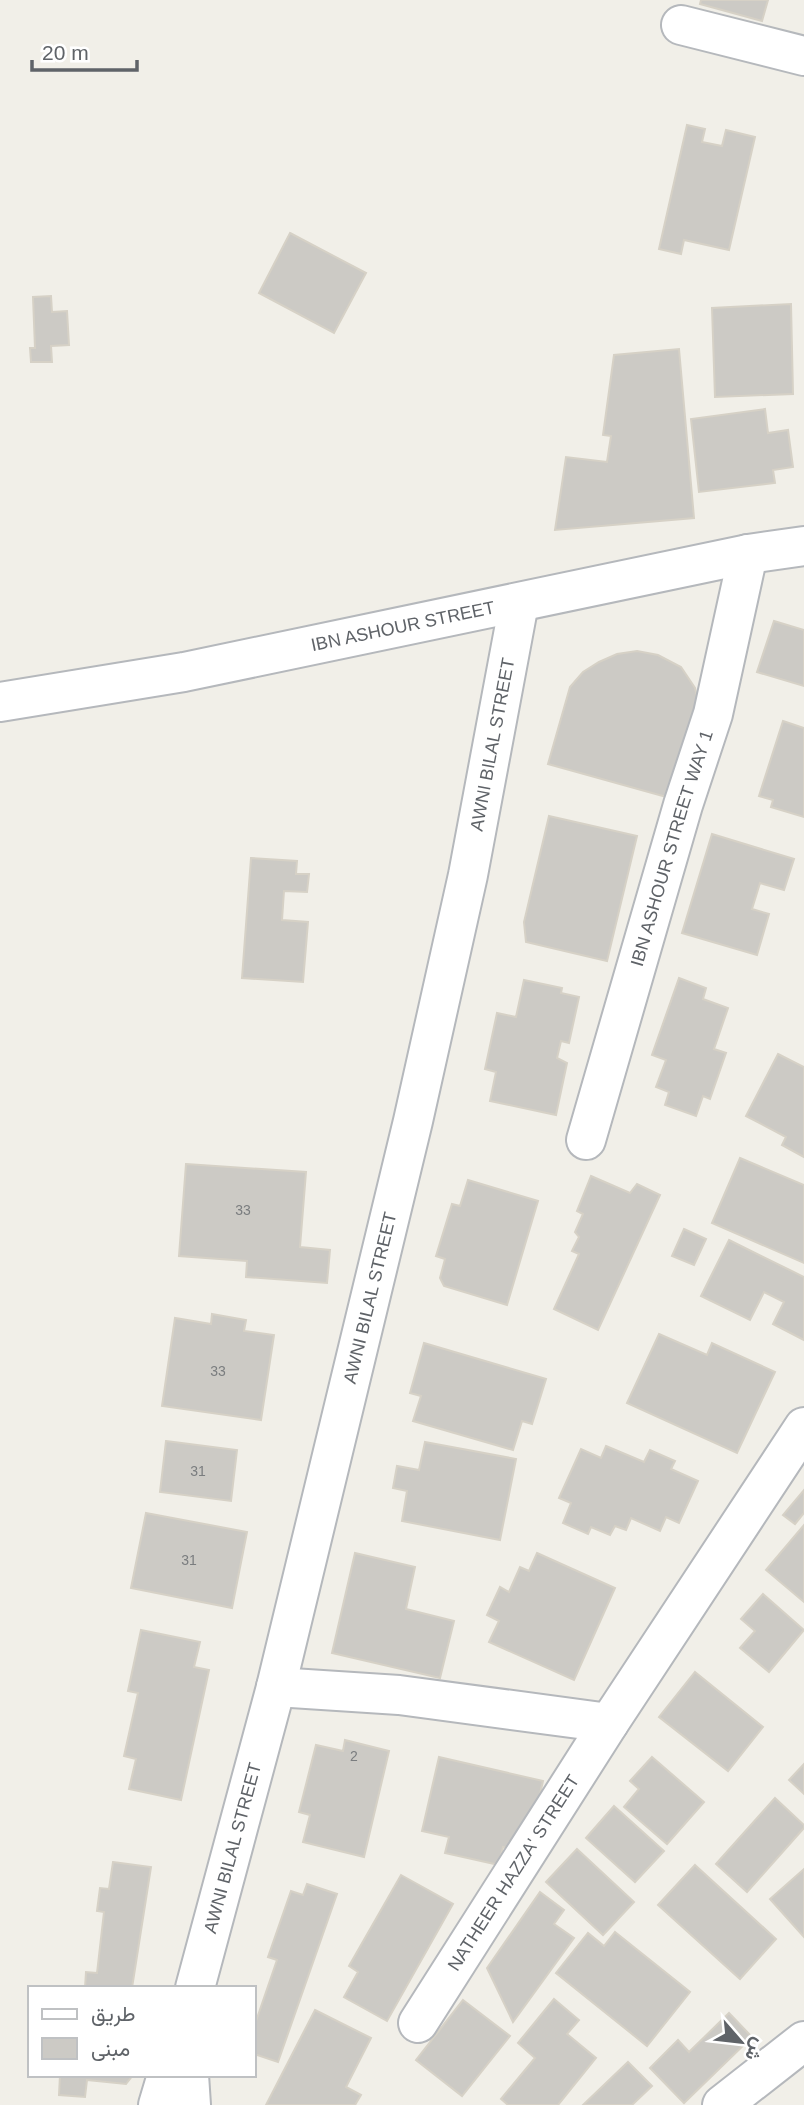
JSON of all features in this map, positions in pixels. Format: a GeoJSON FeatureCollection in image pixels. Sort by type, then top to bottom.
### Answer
{"type":"FeatureCollection","features":[{"type":"Feature","properties":{"kind":"street"},"geometry":{"type":"LineString","coordinates":[[681,26],[804,56]]}},
{"type":"Feature","properties":{"kind":"street","name":"IBN ASHOUR STREET"},"geometry":{"type":"LineString","coordinates":[[0,702],[184,672],[748,554],[804,545]]}},
{"type":"Feature","properties":{"kind":"street","name":"IBN ASHOUR STREET WAY 1"},"geometry":{"type":"LineString","coordinates":[[586,1140],[679,818],[713,714],[748,554]]}},
{"type":"Feature","properties":{"kind":"street","name":"AWNI BILAL STREET"},"geometry":{"type":"LineString","coordinates":[[195,1986],[275,1687],[409,1135],[468,875],[519,603]]}},
{"type":"Feature","properties":{"kind":"street","name":"NATHEER HAZZA' STREET"},"geometry":{"type":"LineString","coordinates":[[418,2023],[609,1723],[804,1427]]}},
{"type":"Feature","properties":{"kind":"street"},"geometry":{"type":"LineString","coordinates":[[275,1687],[399,1695],[609,1723]]}},
{"type":"Feature","properties":{"kind":"street"},"geometry":{"type":"LineString","coordinates":[[722,2105],[804,2041]]}},
{"type":"Feature","properties":{"kind":"street"},"geometry":{"type":"LineString","coordinates":[[158,2105],[166,2077]]}},
{"type":"Feature","properties":{"kind":"street"},"geometry":{"type":"LineString","coordinates":[[189,2077],[191,2105]]}},
{"type":"Feature","properties":{"kind":"building"},"geometry":{"type":"Polygon","coordinates":[[[701,0],[768,0],[762,21],[700,4],[701,0]]]}},
{"type":"Feature","properties":{"kind":"building"},"geometry":{"type":"Polygon","coordinates":[[[687,125],[705,129],[702,142],[722,146],[726,130],[755,137],[729,250],[684,240],[681,254],[659,249],[687,125]]]}},
{"type":"Feature","properties":{"kind":"building"},"geometry":{"type":"Polygon","coordinates":[[[290,233],[366,273],[334,333],[259,293],[290,233]]]}},
{"type":"Feature","properties":{"kind":"building"},"geometry":{"type":"Polygon","coordinates":[[[51,296],[52,312],[67,311],[69,345],[51,346],[52,362],[31,362],[30,348],[35,348],[33,297],[51,296]]]}},
{"type":"Feature","properties":{"kind":"building"},"geometry":{"type":"Polygon","coordinates":[[[791,304],[793,394],[715,397],[712,308],[791,304]]]}},
{"type":"Feature","properties":{"kind":"building"},"geometry":{"type":"Polygon","coordinates":[[[679,349],[694,518],[555,530],[566,457],[607,462],[611,436],[603,435],[614,355],[679,349]]]}},
{"type":"Feature","properties":{"kind":"building"},"geometry":{"type":"Polygon","coordinates":[[[765,409],[768,433],[788,430],[793,467],[773,470],[775,483],[699,492],[691,419],[765,409]]]}},
{"type":"Feature","properties":{"kind":"building"},"geometry":{"type":"Polygon","coordinates":[[[774,621],[804,630],[804,686],[757,672],[774,621]]]}},
{"type":"Feature","properties":{"kind":"building"},"geometry":{"type":"Polygon","coordinates":[[[637,651],[658,655],[681,667],[695,688],[700,710],[670,798],[548,764],[570,687],[583,672],[599,662],[617,654],[637,651]]]}},
{"type":"Feature","properties":{"kind":"building"},"geometry":{"type":"Polygon","coordinates":[[[783,721],[804,728],[804,817],[771,807],[773,800],[759,796],[783,721]]]}},
{"type":"Feature","properties":{"kind":"building"},"geometry":{"type":"Polygon","coordinates":[[[549,816],[637,836],[607,961],[526,942],[524,922],[549,816]]]}},
{"type":"Feature","properties":{"kind":"building"},"geometry":{"type":"Polygon","coordinates":[[[712,834],[794,859],[784,890],[760,883],[752,909],[769,914],[757,955],[682,933],[712,834]]]}},
{"type":"Feature","properties":{"kind":"building"},"geometry":{"type":"Polygon","coordinates":[[[251,858],[297,861],[296,874],[309,874],[307,892],[284,891],[282,920],[308,922],[303,982],[242,978],[251,858]]]}},
{"type":"Feature","properties":{"kind":"building"},"geometry":{"type":"Polygon","coordinates":[[[679,978],[706,988],[703,999],[728,1008],[714,1049],[726,1053],[710,1099],[703,1096],[696,1116],[665,1105],[669,1092],[656,1087],[666,1060],[652,1055],[679,978]]]}},
{"type":"Feature","properties":{"kind":"building"},"geometry":{"type":"Polygon","coordinates":[[[524,980],[562,988],[561,993],[579,997],[569,1043],[561,1041],[557,1058],[567,1063],[556,1115],[490,1101],[496,1072],[485,1069],[497,1013],[516,1017],[524,980]]]}},
{"type":"Feature","properties":{"kind":"building"},"geometry":{"type":"Polygon","coordinates":[[[778,1054],[804,1067],[804,1157],[782,1145],[786,1137],[746,1116],[778,1054]]]}},
{"type":"Feature","properties":{"kind":"building"},"geometry":{"type":"Polygon","coordinates":[[[740,1158],[804,1185],[804,1263],[712,1223],[740,1158]]]}},
{"type":"Feature","properties":{"kind":"building"},"geometry":{"type":"Polygon","coordinates":[[[186,1164],[306,1172],[300,1247],[330,1250],[327,1283],[246,1277],[247,1261],[179,1256],[186,1164]]]}},
{"type":"Feature","properties":{"kind":"building"},"geometry":{"type":"Polygon","coordinates":[[[591,1176],[630,1193],[637,1184],[660,1195],[598,1330],[554,1309],[579,1254],[572,1251],[579,1237],[575,1232],[583,1214],[577,1211],[591,1176]]]}},
{"type":"Feature","properties":{"kind":"building"},"geometry":{"type":"Polygon","coordinates":[[[468,1180],[538,1201],[507,1305],[444,1286],[440,1278],[445,1259],[436,1256],[452,1204],[460,1206],[468,1180]]]}},
{"type":"Feature","properties":{"kind":"building"},"geometry":{"type":"Polygon","coordinates":[[[684,1229],[706,1239],[694,1265],[672,1256],[684,1229]]]}},
{"type":"Feature","properties":{"kind":"building"},"geometry":{"type":"Polygon","coordinates":[[[729,1240],[804,1277],[804,1340],[773,1324],[784,1302],[764,1292],[750,1320],[701,1296],[729,1240]]]}},
{"type":"Feature","properties":{"kind":"building"},"geometry":{"type":"Polygon","coordinates":[[[212,1314],[246,1320],[244,1331],[274,1335],[261,1420],[162,1406],[175,1318],[211,1324],[212,1314]]]}},
{"type":"Feature","properties":{"kind":"building"},"geometry":{"type":"Polygon","coordinates":[[[659,1334],[707,1355],[712,1343],[775,1372],[737,1453],[627,1403],[659,1334]]]}},
{"type":"Feature","properties":{"kind":"building"},"geometry":{"type":"Polygon","coordinates":[[[424,1343],[546,1379],[532,1424],[522,1421],[513,1450],[413,1421],[421,1396],[410,1393],[424,1343]]]}},
{"type":"Feature","properties":{"kind":"building"},"geometry":{"type":"Polygon","coordinates":[[[166,1441],[237,1450],[231,1501],[160,1492],[166,1441]]]}},
{"type":"Feature","properties":{"kind":"building"},"geometry":{"type":"Polygon","coordinates":[[[425,1442],[516,1459],[500,1540],[402,1521],[407,1491],[393,1488],[397,1466],[419,1470],[425,1442]]]}},
{"type":"Feature","properties":{"kind":"building"},"geometry":{"type":"Polygon","coordinates":[[[606,1446],[644,1462],[650,1450],[675,1461],[671,1469],[698,1481],[679,1523],[666,1517],[660,1531],[631,1518],[626,1530],[615,1526],[610,1535],[591,1527],[588,1534],[563,1523],[571,1503],[559,1498],[581,1449],[601,1458],[606,1446]]]}},
{"type":"Feature","properties":{"kind":"building"},"geometry":{"type":"Polygon","coordinates":[[[804,1490],[804,1513],[795,1524],[783,1515],[804,1490]]]}},
{"type":"Feature","properties":{"kind":"building"},"geometry":{"type":"Polygon","coordinates":[[[146,1513],[247,1532],[232,1608],[131,1588],[146,1513]]]}},
{"type":"Feature","properties":{"kind":"building"},"geometry":{"type":"Polygon","coordinates":[[[804,1525],[804,1602],[766,1570],[804,1525]]]}},
{"type":"Feature","properties":{"kind":"building"},"geometry":{"type":"Polygon","coordinates":[[[355,1553],[415,1567],[406,1609],[454,1621],[440,1678],[332,1653],[355,1553]]]}},
{"type":"Feature","properties":{"kind":"building"},"geometry":{"type":"Polygon","coordinates":[[[537,1553],[615,1588],[574,1680],[489,1642],[499,1621],[487,1615],[500,1587],[509,1592],[520,1567],[529,1571],[537,1553]]]}},
{"type":"Feature","properties":{"kind":"building"},"geometry":{"type":"Polygon","coordinates":[[[763,1594],[804,1630],[769,1672],[740,1648],[755,1631],[741,1619],[763,1594]]]}},
{"type":"Feature","properties":{"kind":"building"},"geometry":{"type":"Polygon","coordinates":[[[141,1630],[200,1642],[194,1667],[209,1670],[181,1800],[129,1789],[136,1759],[124,1756],[138,1693],[128,1691],[141,1630]]]}},
{"type":"Feature","properties":{"kind":"building"},"geometry":{"type":"Polygon","coordinates":[[[695,1672],[763,1727],[728,1771],[659,1717],[695,1672]]]}},
{"type":"Feature","properties":{"kind":"building"},"geometry":{"type":"Polygon","coordinates":[[[345,1740],[389,1751],[364,1857],[303,1842],[310,1815],[299,1812],[316,1745],[343,1751],[345,1740]]]}},
{"type":"Feature","properties":{"kind":"building"},"geometry":{"type":"Polygon","coordinates":[[[439,1757],[543,1781],[532,1829],[516,1850],[503,1847],[499,1865],[445,1853],[449,1837],[422,1831],[439,1757]]]}},
{"type":"Feature","properties":{"kind":"building"},"geometry":{"type":"Polygon","coordinates":[[[652,1757],[704,1802],[667,1844],[624,1807],[639,1789],[630,1781],[652,1757]]]}},
{"type":"Feature","properties":{"kind":"building"},"geometry":{"type":"Polygon","coordinates":[[[804,1764],[804,1794],[789,1780],[804,1764]]]}},
{"type":"Feature","properties":{"kind":"building"},"geometry":{"type":"Polygon","coordinates":[[[775,1798],[804,1828],[747,1892],[716,1864],[775,1798]]]}},
{"type":"Feature","properties":{"kind":"building"},"geometry":{"type":"Polygon","coordinates":[[[614,1806],[664,1851],[635,1882],[586,1838],[614,1806]]]}},
{"type":"Feature","properties":{"kind":"building"},"geometry":{"type":"Polygon","coordinates":[[[577,1849],[634,1902],[603,1935],[546,1882],[577,1849]]]}},
{"type":"Feature","properties":{"kind":"building"},"geometry":{"type":"Polygon","coordinates":[[[113,1862],[151,1867],[132,1986],[85,1986],[86,1972],[97,1973],[104,1912],[97,1911],[100,1888],[109,1889],[113,1862]]]}},
{"type":"Feature","properties":{"kind":"building"},"geometry":{"type":"Polygon","coordinates":[[[695,1865],[776,1939],[740,1979],[658,1905],[695,1865]]]}},
{"type":"Feature","properties":{"kind":"building"},"geometry":{"type":"Polygon","coordinates":[[[804,1869],[804,1937],[770,1899],[804,1869]]]}},
{"type":"Feature","properties":{"kind":"building"},"geometry":{"type":"Polygon","coordinates":[[[401,1875],[453,1904],[387,2021],[344,1997],[358,1972],[349,1966],[401,1875]]]}},
{"type":"Feature","properties":{"kind":"building"},"geometry":{"type":"Polygon","coordinates":[[[307,1884],[337,1894],[278,2062],[256,2055],[256,2021],[277,1960],[268,1957],[291,1891],[303,1895],[307,1884]]]}},
{"type":"Feature","properties":{"kind":"building"},"geometry":{"type":"Polygon","coordinates":[[[540,1892],[564,1910],[554,1924],[574,1938],[513,2022],[487,1968],[540,1892]]]}},
{"type":"Feature","properties":{"kind":"building"},"geometry":{"type":"Polygon","coordinates":[[[615,1932],[690,1992],[647,2046],[556,1973],[588,1933],[604,1946],[615,1932]]]}},
{"type":"Feature","properties":{"kind":"building"},"geometry":{"type":"Polygon","coordinates":[[[554,1999],[579,2020],[567,2034],[596,2058],[558,2105],[508,2105],[501,2099],[535,2058],[518,2043],[554,1999]]]}},
{"type":"Feature","properties":{"kind":"building"},"geometry":{"type":"Polygon","coordinates":[[[463,2000],[510,2036],[462,2096],[416,2060],[463,2000]]]}},
{"type":"Feature","properties":{"kind":"building"},"geometry":{"type":"Polygon","coordinates":[[[315,2010],[371,2038],[346,2087],[361,2095],[355,2105],[266,2105],[315,2010]]]}},
{"type":"Feature","properties":{"kind":"building"},"geometry":{"type":"Polygon","coordinates":[[[729,2013],[752,2037],[684,2103],[650,2068],[678,2040],[689,2052],[729,2013]]]}},
{"type":"Feature","properties":{"kind":"building"},"geometry":{"type":"Polygon","coordinates":[[[628,2062],[652,2086],[632,2105],[583,2105],[628,2062]]]}},
{"type":"Feature","properties":{"kind":"building"},"geometry":{"type":"Polygon","coordinates":[[[60,2077],[131,2077],[126,2084],[87,2080],[85,2097],[59,2095],[60,2077]]]}}]}
